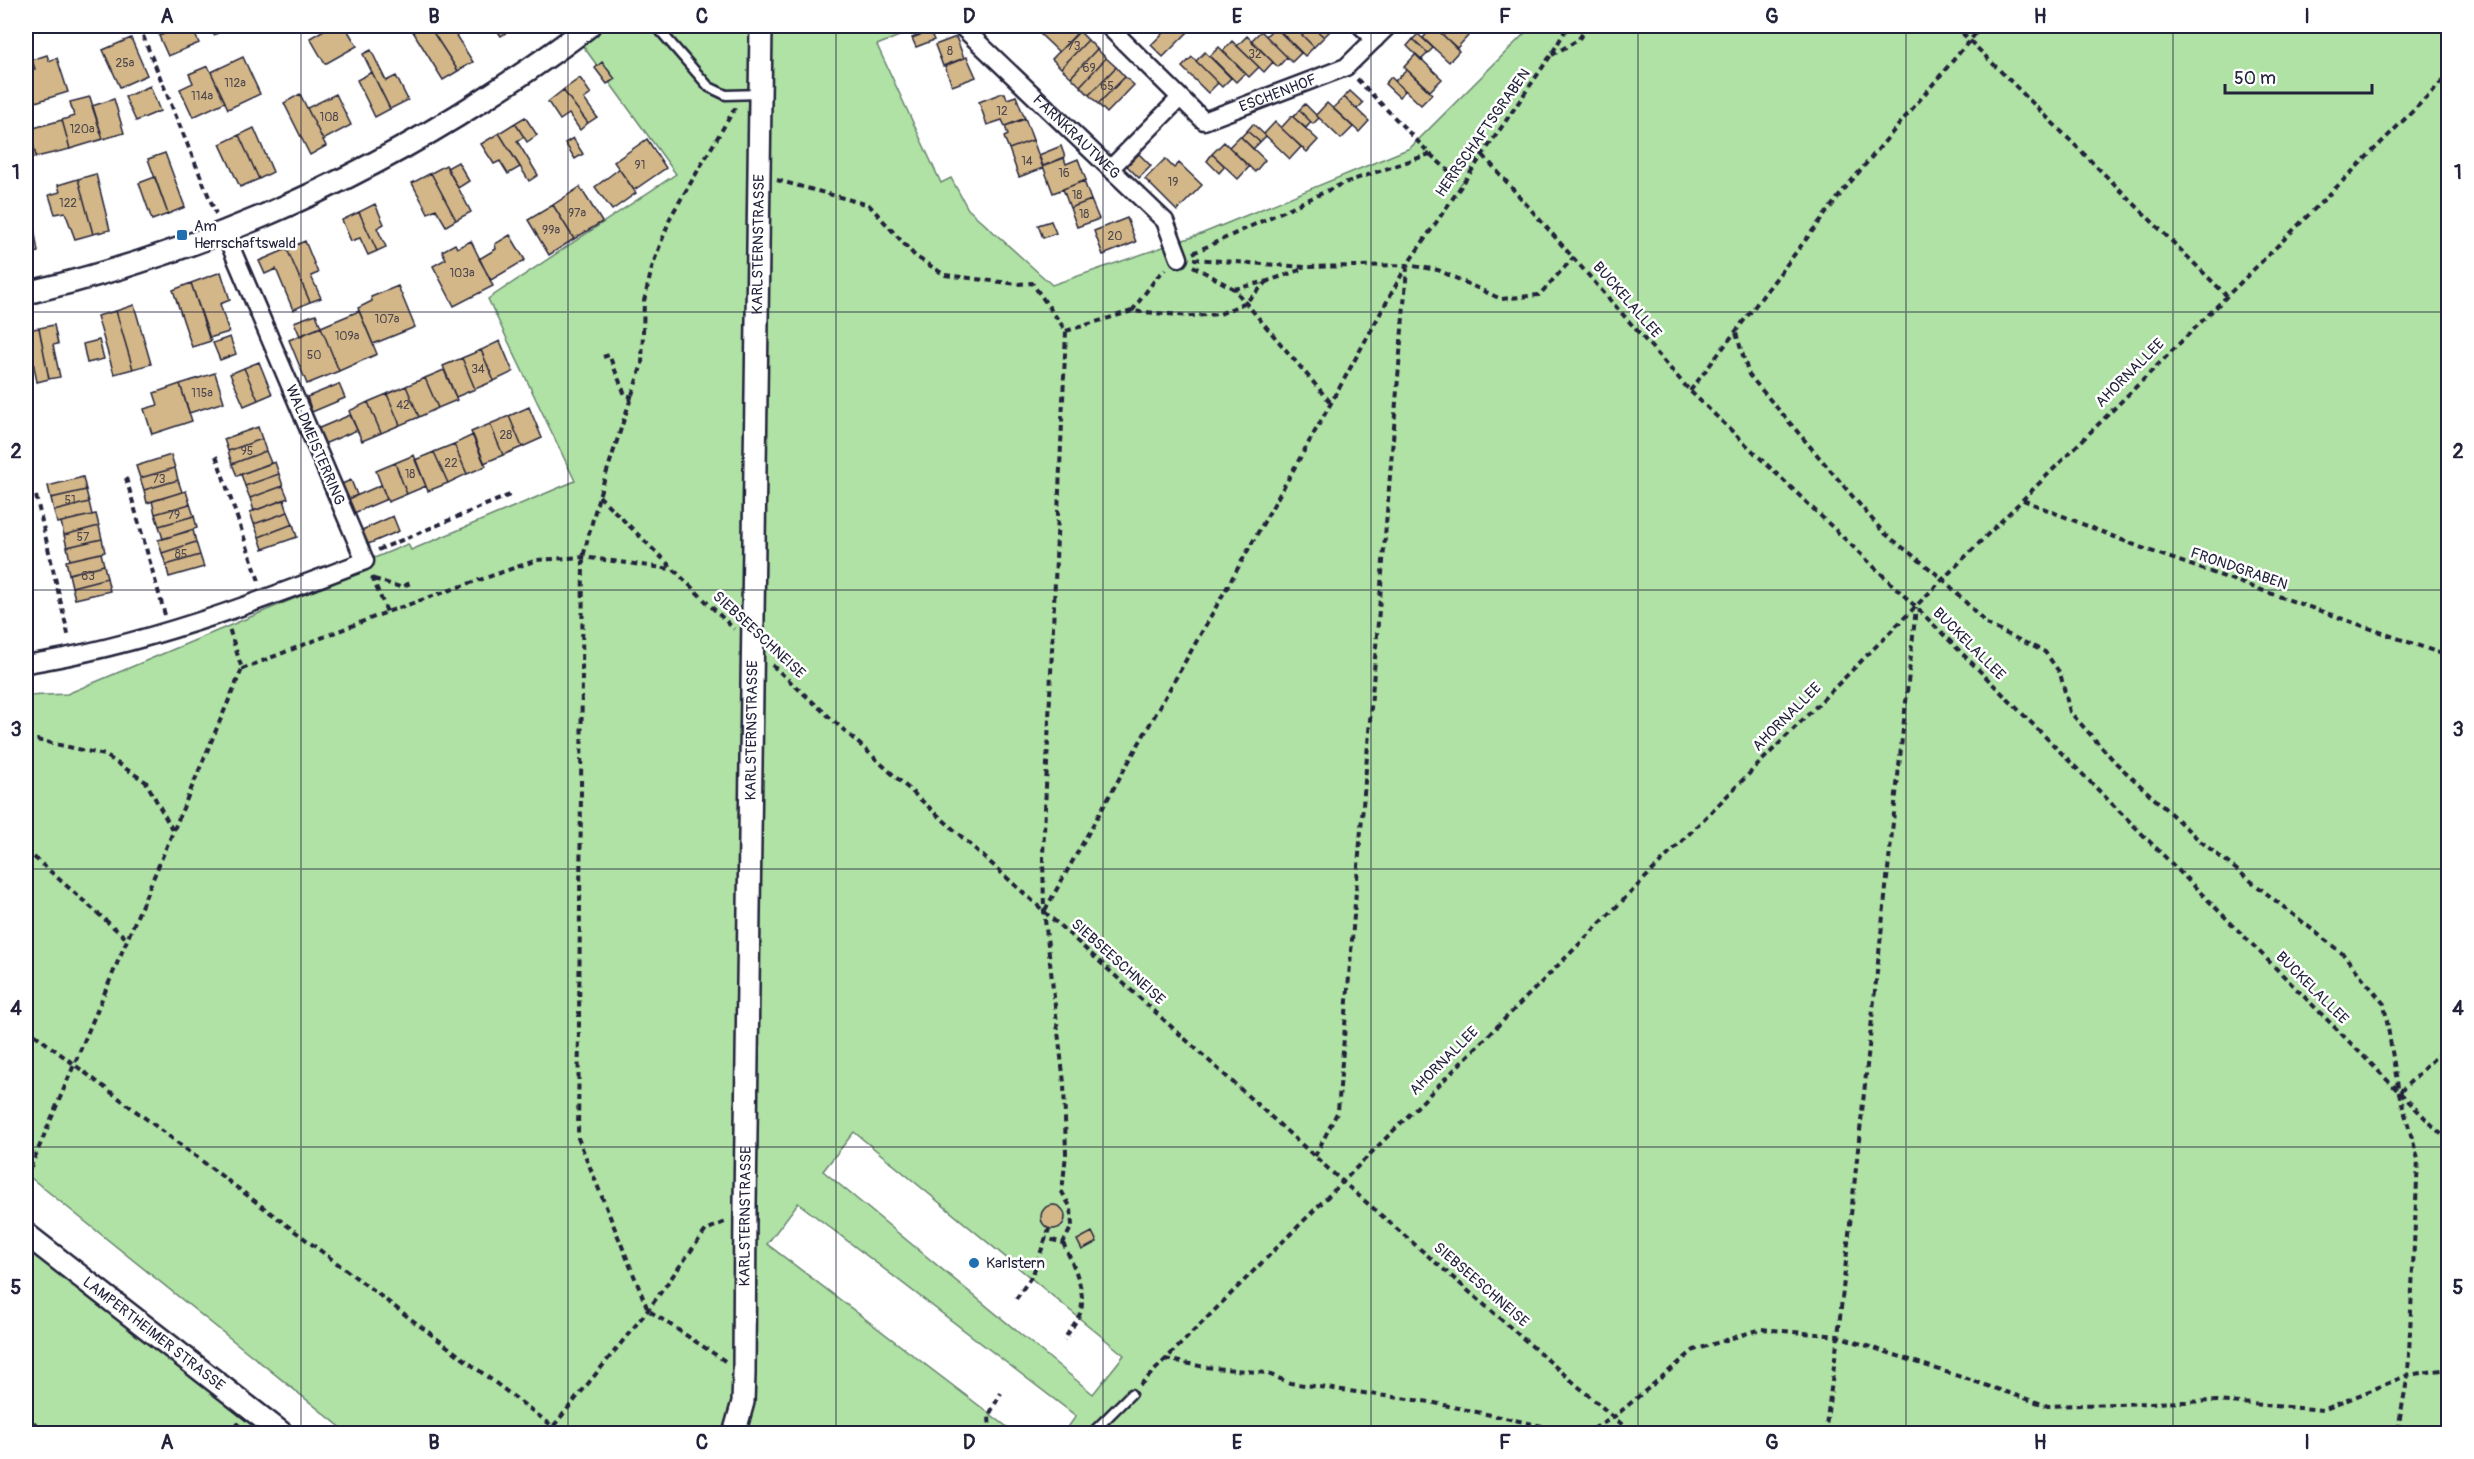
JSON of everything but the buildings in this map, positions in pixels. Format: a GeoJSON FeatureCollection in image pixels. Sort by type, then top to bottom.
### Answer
{"type":"FeatureCollection","features":[{"type":"Feature","properties":{"kind":"street"},"geometry":{"type":"LineString","coordinates":[[26,293],[140,262],[298,201],[443,125],[507,84],[589,26]]}},
{"type":"Feature","properties":{"kind":"street","name":"KARLSTERNSTRASSE"},"geometry":{"type":"LineString","coordinates":[[734,1434],[743,1402],[744,1374],[753,648],[752,94],[761,26]]}},
{"type":"Feature","properties":{"kind":"street","name":"FARNKRAUTWEG"},"geometry":{"type":"LineString","coordinates":[[961,26],[1165,221],[1179,258]]}},
{"type":"Feature","properties":{"kind":"street","name":"ESCHENHOF"},"geometry":{"type":"LineString","coordinates":[[1108,26],[1204,121],[1346,67],[1389,26]]}},
{"type":"Feature","properties":{"kind":"street"},"geometry":{"type":"LineString","coordinates":[[1361,26],[1375,39]]}},
{"type":"Feature","properties":{"kind":"street"},"geometry":{"type":"LineString","coordinates":[[1110,169],[1180,98]]}},
{"type":"Feature","properties":{"kind":"street","name":"WALDMEISTERRING"},"geometry":{"type":"LineString","coordinates":[[224,231],[364,559]]}},
{"type":"Feature","properties":{"kind":"street"},"geometry":{"type":"LineString","coordinates":[[26,664],[74,657],[169,631],[265,599],[364,559]]}},
{"type":"Feature","properties":{"kind":"street","name":"LAMPERTHEIMER STRASSE"},"geometry":{"type":"LineString","coordinates":[[26,1234],[283,1434]]}},
{"type":"Feature","properties":{"kind":"lane"},"geometry":{"type":"LineString","coordinates":[[656,26],[709,87],[726,95],[752,94]]}},
{"type":"Feature","properties":{"kind":"lane"},"geometry":{"type":"LineString","coordinates":[[1091,1434],[1131,1394]]}},
{"type":"Feature","properties":{"kind":"path"},"geometry":{"type":"LineString","coordinates":[[139,26],[224,231]]}},
{"type":"Feature","properties":{"kind":"path"},"geometry":{"type":"LineString","coordinates":[[1551,55],[1568,26]]}},
{"type":"Feature","properties":{"kind":"path","name":"HERRSCHAFTSGRABEN"},"geometry":{"type":"LineString","coordinates":[[1044,911],[1407,265],[1551,55],[1578,40],[1588,26]]}},
{"type":"Feature","properties":{"kind":"path"},"geometry":{"type":"LineString","coordinates":[[1955,26],[2227,296]]}},
{"type":"Feature","properties":{"kind":"path"},"geometry":{"type":"LineString","coordinates":[[1690,390],[1736,333],[1843,190],[1982,26]]}},
{"type":"Feature","properties":{"kind":"path"},"geometry":{"type":"LineString","coordinates":[[1346,67],[1430,154],[1462,183]]}},
{"type":"Feature","properties":{"kind":"path","name":"AHORNALLEE"},"geometry":{"type":"LineString","coordinates":[[1146,1378],[1942,579],[2448,76]]}},
{"type":"Feature","properties":{"kind":"path"},"geometry":{"type":"LineString","coordinates":[[744,1374],[648,1310],[578,1138],[583,557],[599,495],[633,397],[644,354],[642,320],[654,264],[672,216],[752,94]]}},
{"type":"Feature","properties":{"kind":"path"},"geometry":{"type":"LineString","coordinates":[[1132,311],[1157,278],[1179,258],[1207,248],[1344,183],[1430,154]]}},
{"type":"Feature","properties":{"kind":"path","name":"BUCKELALLEE"},"geometry":{"type":"LineString","coordinates":[[1483,155],[1690,390],[1916,607],[2448,1141]]}},
{"type":"Feature","properties":{"kind":"path"},"geometry":{"type":"LineString","coordinates":[[776,180],[869,205],[915,256],[945,275],[1017,284],[1032,283],[1066,331],[1043,855],[1044,911],[1064,1083],[1066,1154],[1062,1192],[1071,1208],[1072,1226],[1063,1243]]}},
{"type":"Feature","properties":{"kind":"path"},"geometry":{"type":"LineString","coordinates":[[1179,258],[1306,267],[1407,265],[1438,270],[1501,299],[1539,295],[1574,257]]}},
{"type":"Feature","properties":{"kind":"path"},"geometry":{"type":"LineString","coordinates":[[1179,258],[1234,289],[1331,403]]}},
{"type":"Feature","properties":{"kind":"path"},"geometry":{"type":"LineString","coordinates":[[1315,1156],[1338,1111],[1407,265]]}},
{"type":"Feature","properties":{"kind":"path"},"geometry":{"type":"LineString","coordinates":[[1234,289],[1268,281],[1306,267]]}},
{"type":"Feature","properties":{"kind":"path"},"geometry":{"type":"LineString","coordinates":[[1066,331],[1132,311],[1190,316],[1220,314],[1246,302],[1268,281]]}},
{"type":"Feature","properties":{"kind":"path"},"geometry":{"type":"LineString","coordinates":[[1736,333],[1749,375],[1883,532],[1942,579],[1988,625],[2045,652],[2060,673],[2070,712],[2116,763],[2199,840],[2343,954],[2384,1004],[2399,1093],[2418,1159],[2408,1375],[2397,1434]]}},
{"type":"Feature","properties":{"kind":"path"},"geometry":{"type":"LineString","coordinates":[[603,357],[609,355],[625,395],[633,397]]}},
{"type":"Feature","properties":{"kind":"path"},"geometry":{"type":"LineString","coordinates":[[216,456],[265,599]]}},
{"type":"Feature","properties":{"kind":"path"},"geometry":{"type":"LineString","coordinates":[[126,478],[169,631]]}},
{"type":"Feature","properties":{"kind":"path"},"geometry":{"type":"LineString","coordinates":[[387,612],[364,559],[512,494]]}},
{"type":"Feature","properties":{"kind":"path","name":"SIEBSEESCHNEISE"},"geometry":{"type":"LineString","coordinates":[[599,495],[753,648],[1343,1182],[1633,1434]]}},
{"type":"Feature","properties":{"kind":"path"},"geometry":{"type":"LineString","coordinates":[[36,496],[74,657]]}},
{"type":"Feature","properties":{"kind":"path","name":"FRONDGRABEN"},"geometry":{"type":"LineString","coordinates":[[2023,500],[2137,546],[2448,656]]}},
{"type":"Feature","properties":{"kind":"path"},"geometry":{"type":"LineString","coordinates":[[242,669],[387,612],[537,560],[583,557],[672,569]]}},
{"type":"Feature","properties":{"kind":"path"},"geometry":{"type":"LineString","coordinates":[[373,579],[400,587],[411,583]]}},
{"type":"Feature","properties":{"kind":"path"},"geometry":{"type":"LineString","coordinates":[[1825,1434],[1838,1336],[1916,607]]}},
{"type":"Feature","properties":{"kind":"path"},"geometry":{"type":"LineString","coordinates":[[26,1178],[242,669],[225,613]]}},
{"type":"Feature","properties":{"kind":"path"},"geometry":{"type":"LineString","coordinates":[[26,741],[37,740],[105,755],[146,782],[173,832]]}},
{"type":"Feature","properties":{"kind":"path"},"geometry":{"type":"LineString","coordinates":[[26,850],[128,940]]}},
{"type":"Feature","properties":{"kind":"path"},"geometry":{"type":"LineString","coordinates":[[26,1028],[563,1434]]}},
{"type":"Feature","properties":{"kind":"path"},"geometry":{"type":"LineString","coordinates":[[2399,1093],[2448,1045]]}},
{"type":"Feature","properties":{"kind":"path"},"geometry":{"type":"LineString","coordinates":[[547,1434],[648,1310],[706,1230],[730,1219],[745,1220]]}},
{"type":"Feature","properties":{"kind":"path"},"geometry":{"type":"LineString","coordinates":[[1016,1299],[1033,1274],[1049,1229]]}},
{"type":"Feature","properties":{"kind":"path"},"geometry":{"type":"LineString","coordinates":[[1046,1238],[1063,1243],[1074,1265],[1080,1288],[1081,1311],[1064,1340]]}},
{"type":"Feature","properties":{"kind":"path"},"geometry":{"type":"LineString","coordinates":[[1165,1359],[1205,1367],[1266,1373],[1290,1383],[1430,1402],[1582,1434],[1614,1417],[1694,1350],[1761,1329],[1838,1336],[2048,1406],[2217,1401],[2323,1410],[2408,1375],[2448,1369]]}},
{"type":"Feature","properties":{"kind":"path"},"geometry":{"type":"LineString","coordinates":[[990,1434],[989,1415],[1001,1393]]}},
{"type":"Feature","properties":{"kind":"path"},"geometry":{"type":"LineString","coordinates":[[26,1415],[46,1434]]}},
{"type":"Feature","properties":{"kind":"green space"},"geometry":{"type":"Polygon","coordinates":[[[606,26],[924,26],[877,45],[941,183],[951,178],[968,209],[1052,285],[1201,234],[1410,148],[1532,26],[2448,26],[2448,1433],[1064,1433],[1076,1416],[798,1203],[767,1244],[1015,1433],[348,1433],[26,1174],[26,696],[67,694],[374,565],[372,559],[408,544],[411,550],[575,481],[488,299],[676,174],[583,46],[606,26]],[[854,1132],[823,1171],[1093,1394],[1124,1355],[854,1132]]]}},
{"type":"Feature","properties":{"kind":"green space"},"geometry":{"type":"Polygon","coordinates":[[[26,1234],[283,1433],[26,1433],[26,1234]]]}},
{"type":"Feature","properties":{"kind":"place","name":"Am Herrschaftswald"},"geometry":{"type":"Point","coordinates":[182,235]}},
{"type":"Feature","properties":{"kind":"place","name":"Karlstern"},"geometry":{"type":"Point","coordinates":[974,1263]}}]}
